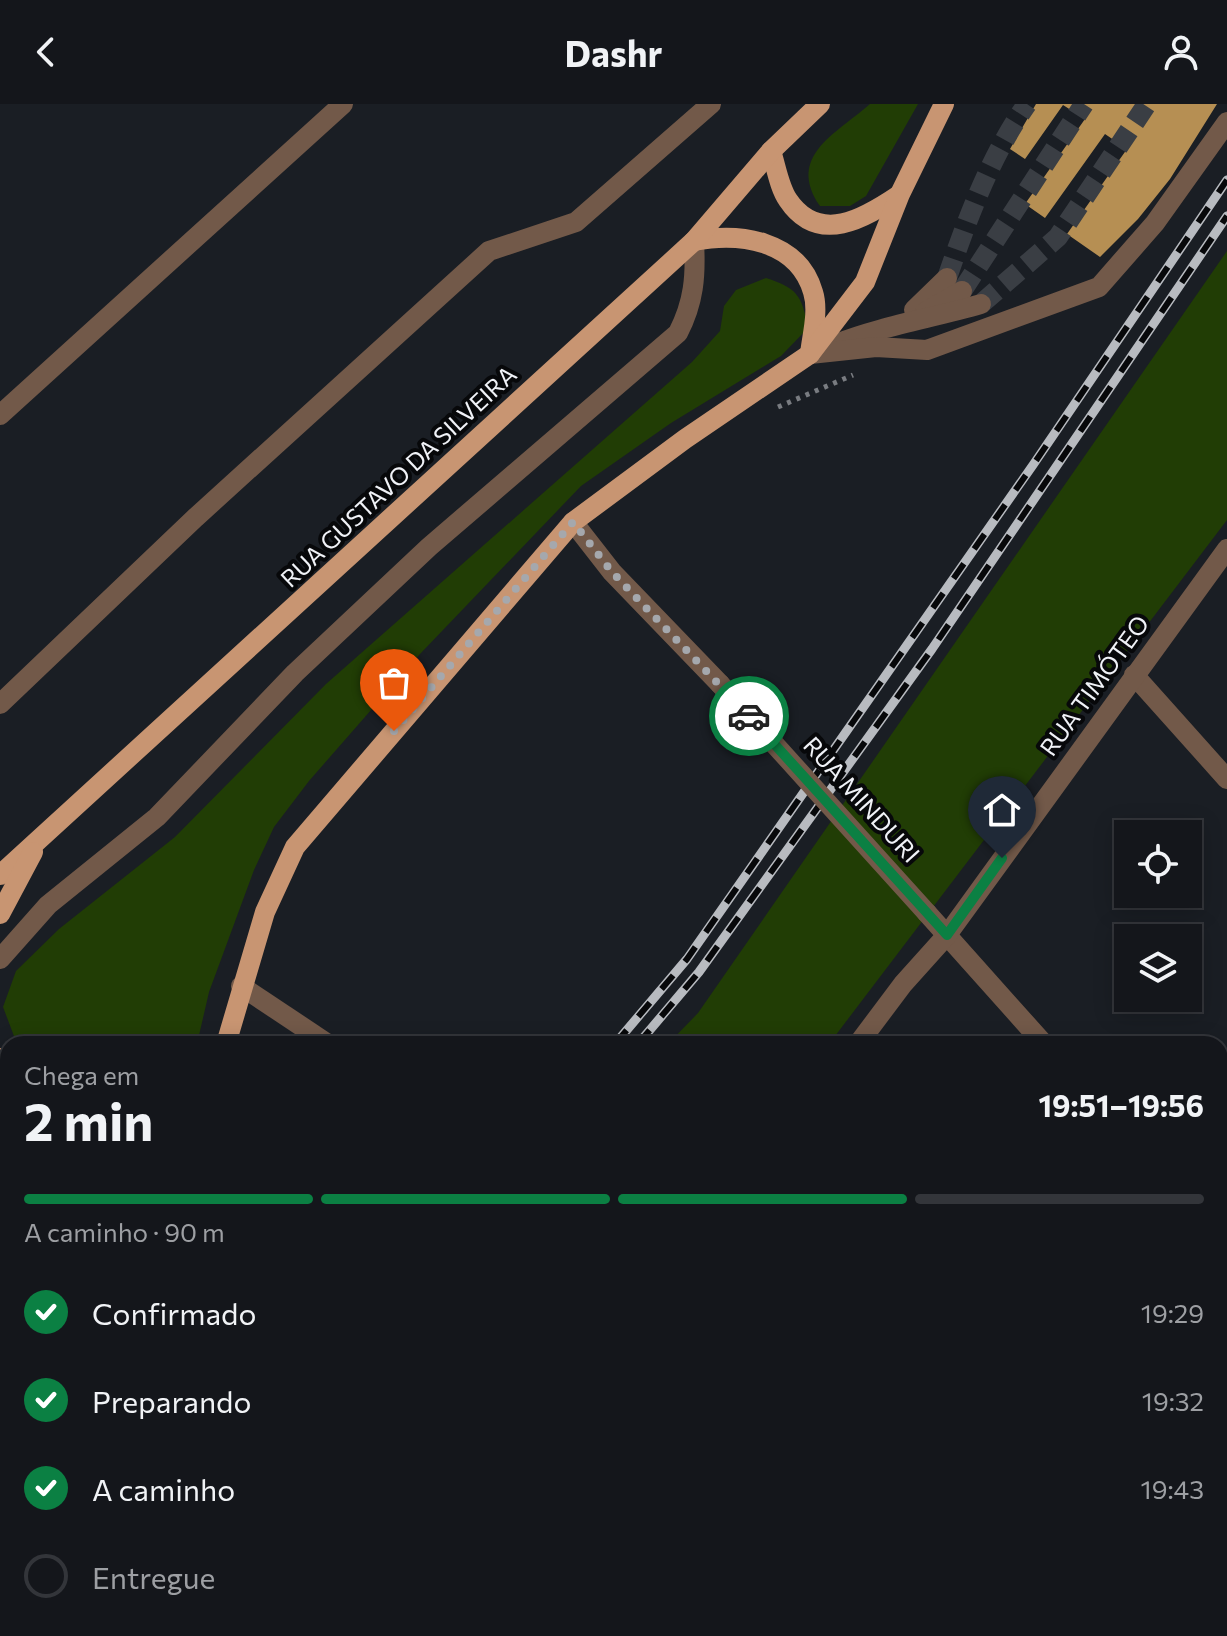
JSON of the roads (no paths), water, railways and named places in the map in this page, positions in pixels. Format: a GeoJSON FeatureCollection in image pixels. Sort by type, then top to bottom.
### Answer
{"type":"FeatureCollection","features":[{"type":"Feature","properties":{"kind":"main road","name":"RUA GUSTAVO DA SILVEIRA"},"geometry":{"type":"LineString","coordinates":[[0,875],[694,241],[771,151],[820,104]]}},
{"type":"Feature","properties":{"kind":"main road"},"geometry":{"type":"LineString","coordinates":[[227,1036],[265,912],[295,847],[573,522],[685,439],[810,354],[865,282],[900,194],[944,104]]}},
{"type":"Feature","properties":{"kind":"main road"},"geometry":{"type":"LineString","coordinates":[[771,151],[787,199],[809,221],[843,225],[870,215],[900,194]]}},
{"type":"Feature","properties":{"kind":"main road"},"geometry":{"type":"LineString","coordinates":[[694,241],[727,235],[786,251],[805,274],[814,293],[810,354]]}},
{"type":"Feature","properties":{"kind":"main road"},"geometry":{"type":"LineString","coordinates":[[0,914],[39,842]]}},
{"type":"Feature","properties":{"kind":"street"},"geometry":{"type":"LineString","coordinates":[[0,415],[343,104]]}},
{"type":"Feature","properties":{"kind":"street"},"geometry":{"type":"LineString","coordinates":[[0,704],[195,518],[489,251],[576,222],[711,104]]}},
{"type":"Feature","properties":{"kind":"street"},"geometry":{"type":"LineString","coordinates":[[810,354],[876,347],[927,350],[1099,287],[1155,223],[1227,122]]}},
{"type":"Feature","properties":{"kind":"street"},"geometry":{"type":"LineString","coordinates":[[0,959],[48,905],[157,817],[295,673],[429,547],[678,333],[690,309],[696,276],[694,241]]}},
{"type":"Feature","properties":{"kind":"street"},"geometry":{"type":"LineString","coordinates":[[894,329],[954,285]]}},
{"type":"Feature","properties":{"kind":"street"},"geometry":{"type":"LineString","coordinates":[[810,354],[863,333],[894,329],[981,304]]}},
{"type":"Feature","properties":{"kind":"street","name":"RUA MINDURI"},"geometry":{"type":"LineString","coordinates":[[573,522],[612,572],[720,684],[1037,1036]]}},
{"type":"Feature","properties":{"kind":"street","name":"RUA TIMÓTEO"},"geometry":{"type":"LineString","coordinates":[[864,1036],[903,984],[947,935],[1227,549]]}},
{"type":"Feature","properties":{"kind":"street"},"geometry":{"type":"LineString","coordinates":[[1134,675],[1227,779]]}},
{"type":"Feature","properties":{"kind":"street"},"geometry":{"type":"LineString","coordinates":[[241,986],[316,1036]]}},
{"type":"Feature","properties":{"kind":"tunnel"},"geometry":{"type":"LineString","coordinates":[[947,278],[991,166],[1027,104]]}},
{"type":"Feature","properties":{"kind":"tunnel"},"geometry":{"type":"LineString","coordinates":[[962,291],[1084,104]]}},
{"type":"Feature","properties":{"kind":"tunnel"},"geometry":{"type":"LineString","coordinates":[[981,304],[1058,237],[1147,104]]}},
{"type":"Feature","properties":{"kind":"railway"},"geometry":{"type":"LineString","coordinates":[[622,1036],[687,959],[1033,465],[1227,180]]}},
{"type":"Feature","properties":{"kind":"railway"},"geometry":{"type":"LineString","coordinates":[[645,1036],[699,972],[932,649],[1227,216]]}}]}
